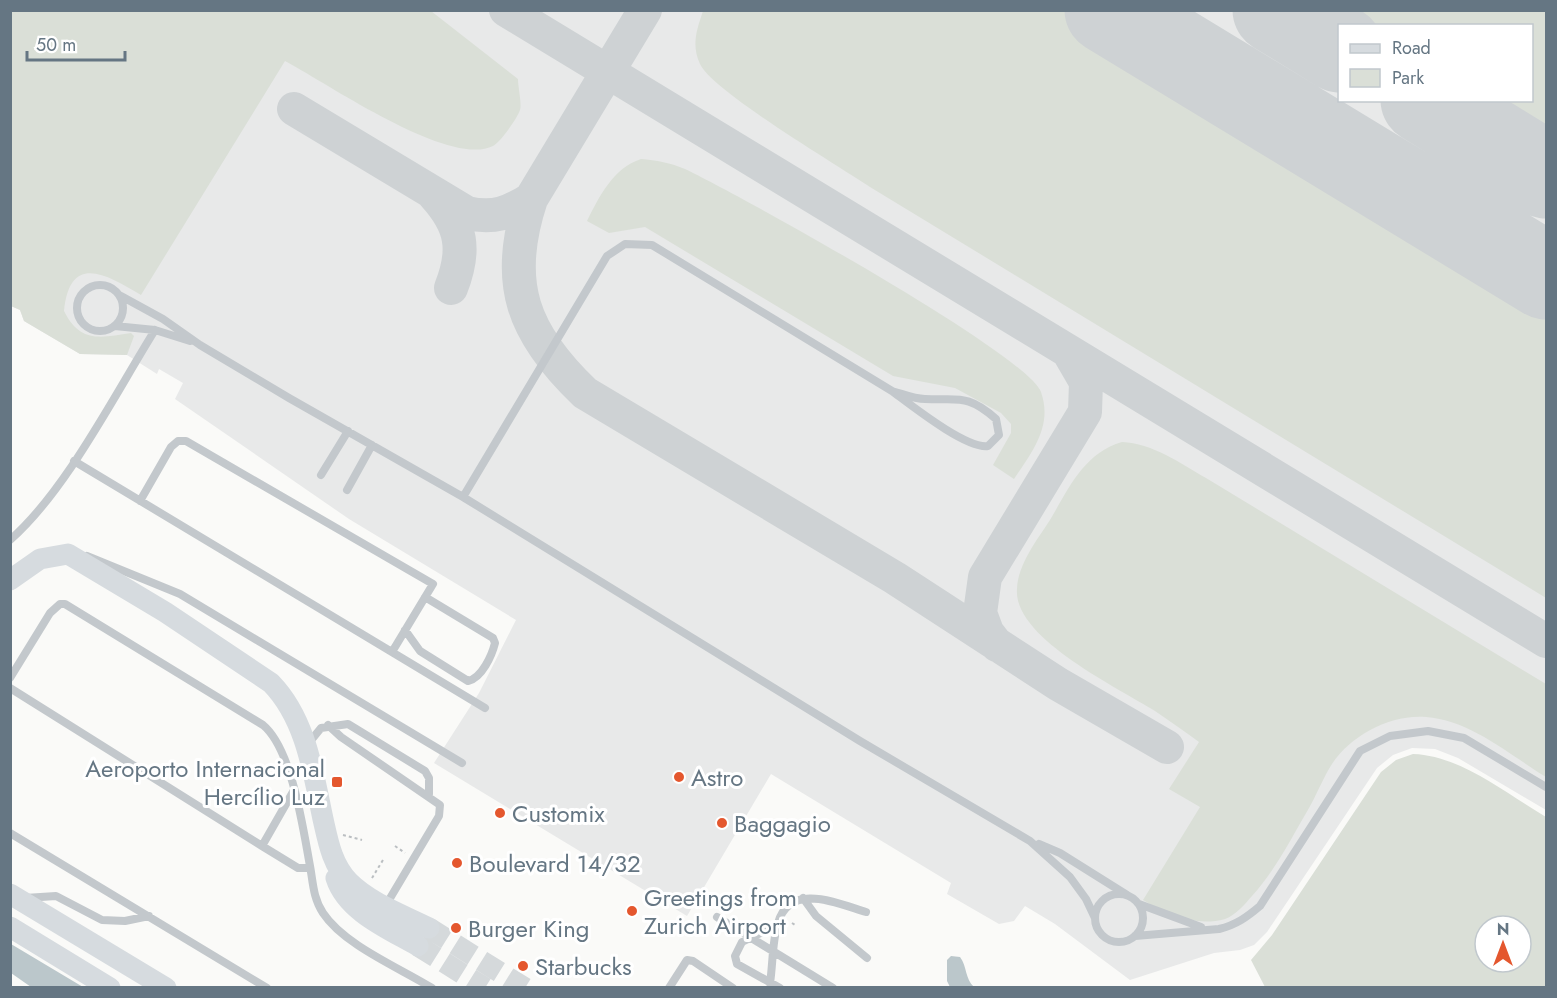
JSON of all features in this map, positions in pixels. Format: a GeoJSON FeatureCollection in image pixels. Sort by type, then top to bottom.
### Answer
{"type":"FeatureCollection","features":[{"type":"Feature","properties":{"kind":"main road"},"geometry":{"type":"LineString","coordinates":[[10,580],[40,559],[68,554],[165,612],[272,683],[286,698],[306,746],[339,887],[346,898],[362,912],[418,946]]}},
{"type":"Feature","properties":{"kind":"main road"},"geometry":{"type":"LineString","coordinates":[[333,857],[347,880],[363,892],[429,928]]}},
{"type":"Feature","properties":{"kind":"main road"},"geometry":{"type":"LineString","coordinates":[[14,896],[166,987]]}},
{"type":"Feature","properties":{"kind":"main road"},"geometry":{"type":"LineString","coordinates":[[10,927],[110,987]]}},
{"type":"Feature","properties":{"kind":"lane"},"geometry":{"type":"LineString","coordinates":[[463,497],[608,256],[625,244],[652,245],[978,446],[988,446],[999,435],[996,419],[966,400],[922,399],[892,392]]}},
{"type":"Feature","properties":{"kind":"lane"},"geometry":{"type":"LineString","coordinates":[[200,345],[155,330],[115,326],[103,331],[90,329],[81,320],[78,302],[85,290],[97,285],[111,287],[121,296],[162,319],[200,345],[463,497],[860,741],[1030,841],[1060,853],[1138,904],[1205,928]]}},
{"type":"Feature","properties":{"kind":"lane"},"geometry":{"type":"LineString","coordinates":[[115,326],[124,309],[121,296]]}},
{"type":"Feature","properties":{"kind":"lane"},"geometry":{"type":"LineString","coordinates":[[10,540],[36,513],[74,461],[155,330]]}},
{"type":"Feature","properties":{"kind":"lane"},"geometry":{"type":"LineString","coordinates":[[321,475],[348,431]]}},
{"type":"Feature","properties":{"kind":"lane"},"geometry":{"type":"LineString","coordinates":[[140,501],[171,447],[178,441],[186,441],[433,584],[392,652]]}},
{"type":"Feature","properties":{"kind":"lane"},"geometry":{"type":"LineString","coordinates":[[347,490],[372,445]]}},
{"type":"Feature","properties":{"kind":"lane"},"geometry":{"type":"LineString","coordinates":[[74,461],[485,708]]}},
{"type":"Feature","properties":{"kind":"lane"},"geometry":{"type":"LineString","coordinates":[[68,554],[91,557],[180,594],[462,763]]}},
{"type":"Feature","properties":{"kind":"lane"},"geometry":{"type":"LineString","coordinates":[[405,630],[420,651],[468,681],[479,675],[494,648],[493,638],[425,597]]}},
{"type":"Feature","properties":{"kind":"lane"},"geometry":{"type":"LineString","coordinates":[[10,678],[50,613],[60,604],[65,604],[263,725],[276,738],[294,790],[310,868],[310,883],[323,914],[345,936],[432,987]]}},
{"type":"Feature","properties":{"kind":"lane"},"geometry":{"type":"LineString","coordinates":[[10,658],[21,661]]}},
{"type":"Feature","properties":{"kind":"lane"},"geometry":{"type":"LineString","coordinates":[[10,688],[298,868],[310,868]]}},
{"type":"Feature","properties":{"kind":"lane"},"geometry":{"type":"LineString","coordinates":[[306,746],[316,732],[328,725],[348,724],[425,771],[429,778],[429,794]]}},
{"type":"Feature","properties":{"kind":"lane"},"geometry":{"type":"LineString","coordinates":[[328,725],[369,756],[429,794],[440,805],[439,816],[385,905]]}},
{"type":"Feature","properties":{"kind":"lane"},"geometry":{"type":"LineString","coordinates":[[1030,841],[1070,878],[1086,898],[1099,931],[1109,940],[1123,942],[1135,936],[1232,926],[1260,906],[1360,751],[1390,736],[1428,731],[1464,738],[1546,787]]}},
{"type":"Feature","properties":{"kind":"lane"},"geometry":{"type":"LineString","coordinates":[[262,846],[294,790]]}},
{"type":"Feature","properties":{"kind":"lane"},"geometry":{"type":"LineString","coordinates":[[10,833],[267,987]]}},
{"type":"Feature","properties":{"kind":"lane"},"geometry":{"type":"LineString","coordinates":[[1095,918],[1104,900],[1115,895],[1128,896]]}},
{"type":"Feature","properties":{"kind":"lane"},"geometry":{"type":"LineString","coordinates":[[14,896],[56,896],[102,921],[112,922],[148,916]]}},
{"type":"Feature","properties":{"kind":"lane"},"geometry":{"type":"LineString","coordinates":[[770,983],[777,925],[787,907],[803,898],[821,898],[866,912]]}},
{"type":"Feature","properties":{"kind":"lane"},"geometry":{"type":"LineString","coordinates":[[803,898],[816,916],[867,958]]}},
{"type":"Feature","properties":{"kind":"lane"},"geometry":{"type":"LineString","coordinates":[[1135,936],[1143,917],[1138,904]]}},
{"type":"Feature","properties":{"kind":"lane"},"geometry":{"type":"LineString","coordinates":[[717,917],[833,987]]}},
{"type":"Feature","properties":{"kind":"lane"},"geometry":{"type":"LineString","coordinates":[[777,925],[742,942],[735,956],[737,964],[780,987]]}},
{"type":"Feature","properties":{"kind":"lane"},"geometry":{"type":"LineString","coordinates":[[669,987],[687,960],[693,961],[734,987]]}},
{"type":"Feature","properties":{"kind":"path"},"geometry":{"type":"LineString","coordinates":[[363,892],[383,860]]}},
{"type":"Feature","properties":{"kind":"path"},"geometry":{"type":"LineString","coordinates":[[792,923],[795,926]]}},
{"type":"Feature","properties":{"kind":"shaded area"},"geometry":{"type":"Polygon","coordinates":[[[11,11],[1546,11],[1546,810],[1458,758],[1435,749],[1412,748],[1393,755],[1377,768],[1267,932],[1254,945],[1240,950],[1214,953],[1130,980],[1055,924],[1025,906],[1014,921],[999,924],[947,894],[951,883],[771,774],[687,916],[434,763],[479,693],[516,620],[349,519],[175,399],[183,383],[159,369],[157,374],[127,355],[80,354],[24,321],[20,310],[11,306],[11,11]]]}},
{"type":"Feature","properties":{"kind":"shaded area"},"geometry":{"type":"Polygon","coordinates":[[[10,944],[83,987],[31,987],[11,973],[10,944]]]}},
{"type":"Feature","properties":{"kind":"shaded area"},"geometry":{"type":"Polygon","coordinates":[[[951,956],[960,957],[974,987],[950,987],[947,981],[947,960],[951,956]]]}},
{"type":"Feature","properties":{"kind":"green space"},"geometry":{"type":"Polygon","coordinates":[[[11,10],[431,11],[518,79],[520,108],[508,130],[493,146],[473,150],[448,145],[419,135],[388,120],[285,61],[141,295],[115,281],[92,273],[82,275],[74,281],[68,293],[64,311],[77,329],[100,337],[131,333],[134,336],[127,355],[80,354],[24,321],[20,310],[11,306],[11,10]]]}},
{"type":"Feature","properties":{"kind":"green space"},"geometry":{"type":"Polygon","coordinates":[[[703,11],[1078,11],[1546,295],[1546,598],[870,187],[751,109],[727,92],[709,76],[700,64],[695,44],[703,11]]]}},
{"type":"Feature","properties":{"kind":"green space"},"geometry":{"type":"Polygon","coordinates":[[[1304,11],[1546,11],[1546,157],[1454,102],[1533,102],[1533,24],[1338,24],[1338,31],[1304,11]]]}},
{"type":"Feature","properties":{"kind":"green space"},"geometry":{"type":"Polygon","coordinates":[[[641,159],[663,162],[685,169],[816,240],[936,311],[987,344],[1024,372],[1041,392],[1044,416],[1034,449],[1014,479],[993,465],[1011,433],[1011,424],[1001,413],[955,388],[893,376],[645,227],[609,233],[587,221],[608,184],[622,169],[641,159]]]}},
{"type":"Feature","properties":{"kind":"green space"},"geometry":{"type":"Polygon","coordinates":[[[1122,442],[1144,446],[1176,460],[1546,684],[1546,777],[1489,740],[1458,725],[1426,717],[1399,719],[1373,728],[1340,754],[1329,769],[1276,865],[1233,915],[1225,919],[1203,922],[1172,915],[1143,900],[1200,807],[1169,789],[1199,742],[1155,711],[1071,660],[1049,643],[1032,626],[1020,607],[1017,589],[1021,570],[1029,553],[1071,484],[1097,454],[1122,442]]]}},
{"type":"Feature","properties":{"kind":"green space"},"geometry":{"type":"Polygon","coordinates":[[[1413,754],[1431,756],[1466,768],[1546,817],[1546,987],[1265,987],[1251,960],[1272,935],[1381,772],[1396,760],[1413,754]]]}},
{"type":"Feature","properties":{"kind":"taxiway"},"geometry":{"type":"LineString","coordinates":[[506,10],[1546,641]]}},
{"type":"Feature","properties":{"kind":"taxiway"},"geometry":{"type":"LineString","coordinates":[[645,10],[531,199],[519,256],[519,282],[524,305],[533,328],[546,350],[585,393],[895,578],[1058,684],[1167,747]]}},
{"type":"Feature","properties":{"kind":"taxiway"},"geometry":{"type":"LineString","coordinates":[[294,109],[467,213],[501,214],[531,199]]}},
{"type":"Feature","properties":{"kind":"taxiway"},"geometry":{"type":"LineString","coordinates":[[435,196],[451,218],[459,239],[459,262],[451,288]]}},
{"type":"Feature","properties":{"kind":"taxiway"},"geometry":{"type":"LineString","coordinates":[[997,645],[987,632],[980,613],[985,577],[1085,412],[1086,382],[1068,351]]}},
{"type":"Feature","properties":{"kind":"runway"},"geometry":{"type":"LineString","coordinates":[[1108,10],[1546,276]]}},
{"type":"Feature","properties":{"kind":"runway"},"geometry":{"type":"LineString","coordinates":[[1276,10],[1338,48]]}},
{"type":"Feature","properties":{"kind":"runway"},"geometry":{"type":"LineString","coordinates":[[1427,102],[1546,175]]}},
{"type":"Feature","properties":{"kind":"tunnel"},"geometry":{"type":"LineString","coordinates":[[429,928],[525,988]]}},
{"type":"Feature","properties":{"kind":"tunnel"},"geometry":{"type":"LineString","coordinates":[[418,946],[485,988]]}},
{"type":"Feature","properties":{"kind":"place","name":"Astro"},"geometry":{"type":"Point","coordinates":[679,777]}},
{"type":"Feature","properties":{"kind":"place","name":"Aeroporto Internacional Hercílio Luz"},"geometry":{"type":"Point","coordinates":[337,782]}},
{"type":"Feature","properties":{"kind":"place","name":"Customix"},"geometry":{"type":"Point","coordinates":[500,813]}},
{"type":"Feature","properties":{"kind":"place","name":"Baggagio"},"geometry":{"type":"Point","coordinates":[722,823]}},
{"type":"Feature","properties":{"kind":"place","name":"Boulevard 14/32"},"geometry":{"type":"Point","coordinates":[457,863]}},
{"type":"Feature","properties":{"kind":"place","name":"Greetings from Zurich Airport"},"geometry":{"type":"Point","coordinates":[632,911]}},
{"type":"Feature","properties":{"kind":"place","name":"Burger King"},"geometry":{"type":"Point","coordinates":[456,928]}},
{"type":"Feature","properties":{"kind":"place","name":"Starbucks"},"geometry":{"type":"Point","coordinates":[523,966]}}]}
